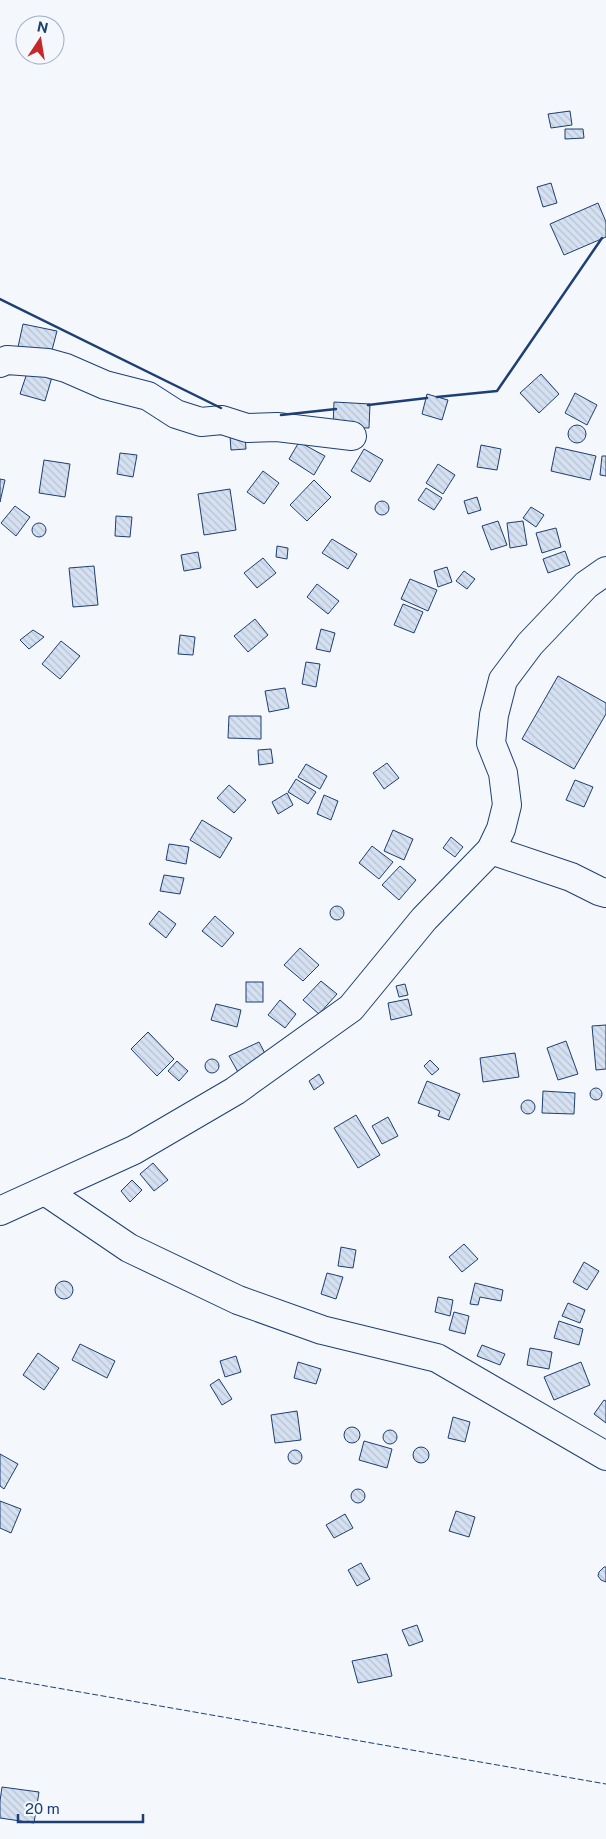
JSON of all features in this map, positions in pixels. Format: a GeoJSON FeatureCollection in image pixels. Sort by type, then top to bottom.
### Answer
{"type":"FeatureCollection","features":[{"type":"Feature","properties":{"kind":"street"},"geometry":{"type":"LineString","coordinates":[[0,363],[7,360],[48,363],[66,368],[105,385],[148,396],[176,414],[201,422],[222,420],[247,428],[277,427],[352,436]]}},
{"type":"Feature","properties":{"kind":"street"},"geometry":{"type":"LineString","coordinates":[[0,1211],[134,1150],[235,1090],[351,1008],[424,919],[491,850],[502,829],[507,805],[503,773],[491,743],[494,715],[503,680],[530,644],[586,585],[606,571]]}},
{"type":"Feature","properties":{"kind":"street"},"geometry":{"type":"LineString","coordinates":[[491,850],[571,877],[599,892],[606,893]]}},
{"type":"Feature","properties":{"kind":"street"},"geometry":{"type":"LineString","coordinates":[[45,1191],[129,1248],[238,1300],[322,1330],[437,1358],[606,1456]]}},
{"type":"Feature","properties":{"kind":"building"},"geometry":{"type":"Polygon","coordinates":[[[570,111],[572,125],[551,128],[548,114],[570,111]]]}},
{"type":"Feature","properties":{"kind":"building"},"geometry":{"type":"Polygon","coordinates":[[[565,129],[583,129],[584,138],[565,139],[565,129]]]}},
{"type":"Feature","properties":{"kind":"building"},"geometry":{"type":"Polygon","coordinates":[[[551,183],[557,203],[543,207],[537,187],[551,183]]]}},
{"type":"Feature","properties":{"kind":"building"},"geometry":{"type":"Polygon","coordinates":[[[598,203],[606,222],[606,237],[564,255],[550,224],[598,203]]]}},
{"type":"Feature","properties":{"kind":"building"},"geometry":{"type":"Polygon","coordinates":[[[23,324],[57,331],[51,354],[18,347],[23,324]]]}},
{"type":"Feature","properties":{"kind":"building"},"geometry":{"type":"Polygon","coordinates":[[[28,370],[52,377],[45,401],[20,394],[28,370]]]}},
{"type":"Feature","properties":{"kind":"building"},"geometry":{"type":"Polygon","coordinates":[[[541,374],[559,394],[539,413],[520,393],[541,374]]]}},
{"type":"Feature","properties":{"kind":"building"},"geometry":{"type":"Polygon","coordinates":[[[575,393],[597,405],[587,425],[565,413],[575,393]]]}},
{"type":"Feature","properties":{"kind":"building"},"geometry":{"type":"Polygon","coordinates":[[[427,394],[448,400],[442,420],[422,414],[427,394]]]}},
{"type":"Feature","properties":{"kind":"building"},"geometry":{"type":"Polygon","coordinates":[[[334,402],[370,404],[369,428],[333,427],[334,402]]]}},
{"type":"Feature","properties":{"kind":"building"},"geometry":{"type":"Polygon","coordinates":[[[573,425],[581,425],[586,430],[584,441],[573,443],[568,438],[568,430],[573,425]]]}},
{"type":"Feature","properties":{"kind":"building"},"geometry":{"type":"Polygon","coordinates":[[[245,435],[246,449],[231,450],[230,436],[245,435]]]}},
{"type":"Feature","properties":{"kind":"building"},"geometry":{"type":"Polygon","coordinates":[[[299,442],[325,456],[314,475],[289,459],[299,442]]]}},
{"type":"Feature","properties":{"kind":"building"},"geometry":{"type":"Polygon","coordinates":[[[481,445],[501,449],[497,470],[477,467],[481,445]]]}},
{"type":"Feature","properties":{"kind":"building"},"geometry":{"type":"Polygon","coordinates":[[[556,447],[596,456],[590,480],[551,471],[556,447]]]}},
{"type":"Feature","properties":{"kind":"building"},"geometry":{"type":"Polygon","coordinates":[[[364,449],[383,460],[370,482],[351,471],[364,449]]]}},
{"type":"Feature","properties":{"kind":"building"},"geometry":{"type":"Polygon","coordinates":[[[120,453],[137,455],[133,477],[117,474],[120,453]]]}},
{"type":"Feature","properties":{"kind":"building"},"geometry":{"type":"Polygon","coordinates":[[[602,456],[606,456],[606,476],[600,475],[602,456]]]}},
{"type":"Feature","properties":{"kind":"building"},"geometry":{"type":"Polygon","coordinates":[[[44,460],[70,464],[65,497],[39,493],[44,460]]]}},
{"type":"Feature","properties":{"kind":"building"},"geometry":{"type":"Polygon","coordinates":[[[438,464],[455,475],[443,494],[426,483],[438,464]]]}},
{"type":"Feature","properties":{"kind":"building"},"geometry":{"type":"Polygon","coordinates":[[[263,471],[279,483],[264,504],[247,492],[263,471]]]}},
{"type":"Feature","properties":{"kind":"building"},"geometry":{"type":"Polygon","coordinates":[[[0,479],[5,480],[0,502],[0,479]]]}},
{"type":"Feature","properties":{"kind":"building"},"geometry":{"type":"Polygon","coordinates":[[[314,480],[331,497],[307,521],[290,505],[314,480]]]}},
{"type":"Feature","properties":{"kind":"building"},"geometry":{"type":"Polygon","coordinates":[[[426,488],[442,498],[434,510],[418,500],[426,488]]]}},
{"type":"Feature","properties":{"kind":"building"},"geometry":{"type":"Polygon","coordinates":[[[230,489],[236,530],[204,535],[198,494],[230,489]]]}},
{"type":"Feature","properties":{"kind":"building"},"geometry":{"type":"Polygon","coordinates":[[[477,497],[481,510],[468,514],[464,501],[477,497]]]}},
{"type":"Feature","properties":{"kind":"building"},"geometry":{"type":"Polygon","coordinates":[[[382,501],[387,503],[389,508],[387,513],[382,515],[377,513],[375,508],[377,503],[382,501]]]}},
{"type":"Feature","properties":{"kind":"building"},"geometry":{"type":"Polygon","coordinates":[[[15,506],[30,517],[16,536],[1,523],[15,506]]]}},
{"type":"Feature","properties":{"kind":"building"},"geometry":{"type":"Polygon","coordinates":[[[531,507],[544,515],[536,527],[523,518],[531,507]]]}},
{"type":"Feature","properties":{"kind":"building"},"geometry":{"type":"Polygon","coordinates":[[[116,516],[132,517],[130,537],[115,536],[116,516]]]}},
{"type":"Feature","properties":{"kind":"building"},"geometry":{"type":"Polygon","coordinates":[[[498,521],[507,545],[491,550],[482,526],[498,521]]]}},
{"type":"Feature","properties":{"kind":"building"},"geometry":{"type":"Polygon","coordinates":[[[523,521],[527,545],[510,548],[507,523],[523,521]]]}},
{"type":"Feature","properties":{"kind":"building"},"geometry":{"type":"Polygon","coordinates":[[[36,523],[42,523],[46,530],[42,537],[36,537],[32,533],[32,527],[36,523]]]}},
{"type":"Feature","properties":{"kind":"building"},"geometry":{"type":"Polygon","coordinates":[[[556,528],[561,547],[542,553],[536,533],[556,528]]]}},
{"type":"Feature","properties":{"kind":"building"},"geometry":{"type":"Polygon","coordinates":[[[332,539],[357,554],[348,569],[322,553],[332,539]]]}},
{"type":"Feature","properties":{"kind":"building"},"geometry":{"type":"Polygon","coordinates":[[[277,546],[288,548],[287,559],[276,557],[277,546]]]}},
{"type":"Feature","properties":{"kind":"building"},"geometry":{"type":"Polygon","coordinates":[[[565,551],[570,565],[548,573],[543,559],[565,551]]]}},
{"type":"Feature","properties":{"kind":"building"},"geometry":{"type":"Polygon","coordinates":[[[198,552],[201,568],[184,571],[181,555],[198,552]]]}},
{"type":"Feature","properties":{"kind":"building"},"geometry":{"type":"Polygon","coordinates":[[[263,558],[276,573],[257,588],[244,573],[263,558]]]}},
{"type":"Feature","properties":{"kind":"building"},"geometry":{"type":"Polygon","coordinates":[[[94,566],[98,605],[73,607],[69,568],[94,566]]]}},
{"type":"Feature","properties":{"kind":"building"},"geometry":{"type":"Polygon","coordinates":[[[447,567],[452,582],[438,587],[434,571],[447,567]]]}},
{"type":"Feature","properties":{"kind":"building"},"geometry":{"type":"Polygon","coordinates":[[[464,571],[475,579],[467,589],[456,581],[464,571]]]}},
{"type":"Feature","properties":{"kind":"building"},"geometry":{"type":"Polygon","coordinates":[[[410,579],[437,590],[428,611],[401,599],[410,579]]]}},
{"type":"Feature","properties":{"kind":"building"},"geometry":{"type":"Polygon","coordinates":[[[317,584],[339,601],[328,614],[307,597],[317,584]]]}},
{"type":"Feature","properties":{"kind":"building"},"geometry":{"type":"Polygon","coordinates":[[[403,604],[423,612],[414,633],[394,625],[403,604]]]}},
{"type":"Feature","properties":{"kind":"building"},"geometry":{"type":"Polygon","coordinates":[[[255,619],[268,635],[248,652],[234,636],[255,619]]]}},
{"type":"Feature","properties":{"kind":"building"},"geometry":{"type":"Polygon","coordinates":[[[321,629],[335,633],[330,652],[316,649],[321,629]]]}},
{"type":"Feature","properties":{"kind":"building"},"geometry":{"type":"Polygon","coordinates":[[[33,630],[44,637],[29,649],[20,640],[33,630]]]}},
{"type":"Feature","properties":{"kind":"building"},"geometry":{"type":"Polygon","coordinates":[[[180,635],[195,637],[193,655],[178,654],[180,635]]]}},
{"type":"Feature","properties":{"kind":"building"},"geometry":{"type":"Polygon","coordinates":[[[61,641],[80,656],[60,679],[42,664],[61,641]]]}},
{"type":"Feature","properties":{"kind":"building"},"geometry":{"type":"Polygon","coordinates":[[[306,662],[320,664],[316,687],[302,684],[306,662]]]}},
{"type":"Feature","properties":{"kind":"building"},"geometry":{"type":"Polygon","coordinates":[[[558,676],[606,703],[606,714],[574,769],[522,739],[558,676]]]}},
{"type":"Feature","properties":{"kind":"building"},"geometry":{"type":"Polygon","coordinates":[[[285,688],[289,708],[269,712],[265,691],[285,688]]]}},
{"type":"Feature","properties":{"kind":"building"},"geometry":{"type":"Polygon","coordinates":[[[229,716],[261,716],[261,739],[228,738],[229,716]]]}},
{"type":"Feature","properties":{"kind":"building"},"geometry":{"type":"Polygon","coordinates":[[[271,749],[273,763],[259,765],[258,750],[271,749]]]}},
{"type":"Feature","properties":{"kind":"building"},"geometry":{"type":"Polygon","coordinates":[[[387,763],[399,778],[384,789],[373,773],[387,763]]]}},
{"type":"Feature","properties":{"kind":"building"},"geometry":{"type":"Polygon","coordinates":[[[306,764],[327,776],[320,789],[298,777],[306,764]]]}},
{"type":"Feature","properties":{"kind":"building"},"geometry":{"type":"Polygon","coordinates":[[[296,779],[316,792],[308,804],[288,792],[296,779]]]}},
{"type":"Feature","properties":{"kind":"building"},"geometry":{"type":"Polygon","coordinates":[[[575,780],[593,787],[584,807],[566,800],[575,780]]]}},
{"type":"Feature","properties":{"kind":"building"},"geometry":{"type":"Polygon","coordinates":[[[229,785],[246,800],[234,813],[217,798],[229,785]]]}},
{"type":"Feature","properties":{"kind":"building"},"geometry":{"type":"Polygon","coordinates":[[[287,793],[293,805],[278,814],[272,802],[287,793]]]}},
{"type":"Feature","properties":{"kind":"building"},"geometry":{"type":"Polygon","coordinates":[[[324,795],[338,801],[331,820],[317,814],[324,795]]]}},
{"type":"Feature","properties":{"kind":"building"},"geometry":{"type":"Polygon","coordinates":[[[202,820],[232,838],[220,858],[190,840],[202,820]]]}},
{"type":"Feature","properties":{"kind":"building"},"geometry":{"type":"Polygon","coordinates":[[[393,830],[413,839],[404,860],[384,851],[393,830]]]}},
{"type":"Feature","properties":{"kind":"building"},"geometry":{"type":"Polygon","coordinates":[[[451,837],[463,847],[455,857],[443,848],[451,837]]]}},
{"type":"Feature","properties":{"kind":"building"},"geometry":{"type":"Polygon","coordinates":[[[169,844],[189,847],[186,864],[166,860],[169,844]]]}},
{"type":"Feature","properties":{"kind":"building"},"geometry":{"type":"Polygon","coordinates":[[[372,846],[393,862],[379,879],[359,863],[372,846]]]}},
{"type":"Feature","properties":{"kind":"building"},"geometry":{"type":"Polygon","coordinates":[[[400,866],[416,880],[399,900],[382,885],[400,866]]]}},
{"type":"Feature","properties":{"kind":"building"},"geometry":{"type":"Polygon","coordinates":[[[164,875],[184,878],[180,894],[160,891],[164,875]]]}},
{"type":"Feature","properties":{"kind":"building"},"geometry":{"type":"Polygon","coordinates":[[[334,906],[340,906],[344,913],[340,920],[334,920],[330,916],[330,910],[334,906]]]}},
{"type":"Feature","properties":{"kind":"building"},"geometry":{"type":"Polygon","coordinates":[[[159,911],[176,924],[166,938],[149,924],[159,911]]]}},
{"type":"Feature","properties":{"kind":"building"},"geometry":{"type":"Polygon","coordinates":[[[215,916],[234,933],[222,947],[202,931],[215,916]]]}},
{"type":"Feature","properties":{"kind":"building"},"geometry":{"type":"Polygon","coordinates":[[[300,948],[319,965],[303,981],[284,965],[300,948]]]}},
{"type":"Feature","properties":{"kind":"building"},"geometry":{"type":"Polygon","coordinates":[[[321,981],[337,994],[319,1014],[303,1000],[321,981]]]}},
{"type":"Feature","properties":{"kind":"building"},"geometry":{"type":"Polygon","coordinates":[[[246,982],[263,982],[263,1002],[246,1002],[246,982]]]}},
{"type":"Feature","properties":{"kind":"building"},"geometry":{"type":"Polygon","coordinates":[[[405,984],[408,995],[399,997],[396,986],[405,984]]]}},
{"type":"Feature","properties":{"kind":"building"},"geometry":{"type":"Polygon","coordinates":[[[408,999],[412,1015],[391,1020],[388,1003],[408,999]]]}},
{"type":"Feature","properties":{"kind":"building"},"geometry":{"type":"Polygon","coordinates":[[[280,1000],[296,1014],[285,1028],[268,1015],[280,1000]]]}},
{"type":"Feature","properties":{"kind":"building"},"geometry":{"type":"Polygon","coordinates":[[[216,1004],[241,1010],[237,1027],[211,1020],[216,1004]]]}},
{"type":"Feature","properties":{"kind":"building"},"geometry":{"type":"Polygon","coordinates":[[[606,1025],[606,1069],[596,1070],[592,1026],[606,1025]]]}},
{"type":"Feature","properties":{"kind":"building"},"geometry":{"type":"Polygon","coordinates":[[[148,1032],[174,1059],[157,1076],[131,1049],[148,1032]]]}},
{"type":"Feature","properties":{"kind":"building"},"geometry":{"type":"Polygon","coordinates":[[[566,1041],[578,1074],[558,1080],[547,1048],[566,1041]]]}},
{"type":"Feature","properties":{"kind":"building"},"geometry":{"type":"Polygon","coordinates":[[[259,1042],[268,1059],[239,1074],[229,1056],[259,1042]]]}},
{"type":"Feature","properties":{"kind":"building"},"geometry":{"type":"Polygon","coordinates":[[[515,1053],[519,1077],[483,1082],[480,1058],[515,1053]]]}},
{"type":"Feature","properties":{"kind":"building"},"geometry":{"type":"Polygon","coordinates":[[[212,1059],[217,1061],[219,1066],[217,1071],[212,1073],[207,1071],[205,1066],[207,1061],[212,1059]]]}},
{"type":"Feature","properties":{"kind":"building"},"geometry":{"type":"Polygon","coordinates":[[[430,1060],[439,1069],[432,1075],[424,1066],[430,1060]]]}},
{"type":"Feature","properties":{"kind":"building"},"geometry":{"type":"Polygon","coordinates":[[[177,1061],[188,1071],[179,1081],[168,1071],[177,1061]]]}},
{"type":"Feature","properties":{"kind":"building"},"geometry":{"type":"Polygon","coordinates":[[[319,1074],[324,1083],[314,1090],[309,1081],[319,1074]]]}},
{"type":"Feature","properties":{"kind":"building"},"geometry":{"type":"Polygon","coordinates":[[[427,1081],[460,1094],[449,1120],[438,1116],[440,1111],[418,1103],[427,1081]]]}},
{"type":"Feature","properties":{"kind":"building"},"geometry":{"type":"Polygon","coordinates":[[[598,1088],[601,1089],[601,1099],[594,1100],[591,1099],[590,1092],[591,1089],[598,1088]]]}},
{"type":"Feature","properties":{"kind":"building"},"geometry":{"type":"Polygon","coordinates":[[[543,1091],[575,1093],[574,1114],[542,1113],[543,1091]]]}},
{"type":"Feature","properties":{"kind":"building"},"geometry":{"type":"Polygon","coordinates":[[[528,1100],[533,1102],[535,1107],[533,1112],[528,1114],[523,1112],[521,1107],[523,1102],[528,1100]]]}},
{"type":"Feature","properties":{"kind":"building"},"geometry":{"type":"Polygon","coordinates":[[[356,1115],[380,1155],[358,1168],[334,1128],[356,1115]]]}},
{"type":"Feature","properties":{"kind":"building"},"geometry":{"type":"Polygon","coordinates":[[[388,1117],[398,1136],[382,1144],[372,1126],[388,1117]]]}},
{"type":"Feature","properties":{"kind":"building"},"geometry":{"type":"Polygon","coordinates":[[[153,1163],[168,1180],[154,1191],[140,1174],[153,1163]]]}},
{"type":"Feature","properties":{"kind":"building"},"geometry":{"type":"Polygon","coordinates":[[[132,1180],[142,1190],[130,1202],[121,1191],[132,1180]]]}},
{"type":"Feature","properties":{"kind":"building"},"geometry":{"type":"Polygon","coordinates":[[[464,1244],[478,1259],[462,1272],[449,1257],[464,1244]]]}},
{"type":"Feature","properties":{"kind":"building"},"geometry":{"type":"Polygon","coordinates":[[[341,1247],[356,1250],[353,1268],[338,1266],[341,1247]]]}},
{"type":"Feature","properties":{"kind":"building"},"geometry":{"type":"Polygon","coordinates":[[[584,1262],[599,1271],[587,1290],[573,1282],[584,1262]]]}},
{"type":"Feature","properties":{"kind":"building"},"geometry":{"type":"Polygon","coordinates":[[[327,1273],[343,1277],[336,1299],[321,1294],[327,1273]]]}},
{"type":"Feature","properties":{"kind":"building"},"geometry":{"type":"Polygon","coordinates":[[[60,1281],[68,1281],[73,1286],[71,1297],[60,1299],[55,1294],[55,1286],[60,1281]]]}},
{"type":"Feature","properties":{"kind":"building"},"geometry":{"type":"Polygon","coordinates":[[[475,1283],[503,1290],[501,1301],[480,1297],[478,1305],[470,1304],[475,1283]]]}},
{"type":"Feature","properties":{"kind":"building"},"geometry":{"type":"Polygon","coordinates":[[[438,1297],[453,1300],[450,1316],[435,1312],[438,1297]]]}},
{"type":"Feature","properties":{"kind":"building"},"geometry":{"type":"Polygon","coordinates":[[[568,1303],[585,1310],[580,1323],[562,1316],[568,1303]]]}},
{"type":"Feature","properties":{"kind":"building"},"geometry":{"type":"Polygon","coordinates":[[[454,1312],[469,1316],[465,1334],[449,1330],[454,1312]]]}},
{"type":"Feature","properties":{"kind":"building"},"geometry":{"type":"Polygon","coordinates":[[[559,1321],[583,1329],[579,1345],[554,1338],[559,1321]]]}},
{"type":"Feature","properties":{"kind":"building"},"geometry":{"type":"Polygon","coordinates":[[[80,1344],[115,1361],[107,1378],[72,1360],[80,1344]]]}},
{"type":"Feature","properties":{"kind":"building"},"geometry":{"type":"Polygon","coordinates":[[[482,1345],[505,1354],[500,1365],[477,1356],[482,1345]]]}},
{"type":"Feature","properties":{"kind":"building"},"geometry":{"type":"Polygon","coordinates":[[[530,1348],[552,1352],[549,1369],[527,1365],[530,1348]]]}},
{"type":"Feature","properties":{"kind":"building"},"geometry":{"type":"Polygon","coordinates":[[[38,1353],[59,1368],[44,1390],[23,1375],[38,1353]]]}},
{"type":"Feature","properties":{"kind":"building"},"geometry":{"type":"Polygon","coordinates":[[[236,1356],[241,1372],[225,1377],[220,1361],[236,1356]]]}},
{"type":"Feature","properties":{"kind":"building"},"geometry":{"type":"Polygon","coordinates":[[[298,1362],[321,1369],[316,1384],[294,1378],[298,1362]]]}},
{"type":"Feature","properties":{"kind":"building"},"geometry":{"type":"Polygon","coordinates":[[[581,1362],[590,1385],[554,1400],[544,1377],[581,1362]]]}},
{"type":"Feature","properties":{"kind":"building"},"geometry":{"type":"Polygon","coordinates":[[[219,1379],[232,1399],[222,1405],[210,1385],[219,1379]]]}},
{"type":"Feature","properties":{"kind":"building"},"geometry":{"type":"Polygon","coordinates":[[[604,1400],[606,1401],[606,1423],[594,1414],[604,1400]]]}},
{"type":"Feature","properties":{"kind":"building"},"geometry":{"type":"Polygon","coordinates":[[[297,1411],[301,1440],[275,1443],[271,1415],[297,1411]]]}},
{"type":"Feature","properties":{"kind":"building"},"geometry":{"type":"Polygon","coordinates":[[[453,1417],[470,1422],[465,1442],[448,1438],[453,1417]]]}},
{"type":"Feature","properties":{"kind":"building"},"geometry":{"type":"Polygon","coordinates":[[[352,1427],[360,1435],[352,1443],[344,1435],[352,1427]]]}},
{"type":"Feature","properties":{"kind":"building"},"geometry":{"type":"Polygon","coordinates":[[[387,1430],[393,1430],[397,1437],[393,1444],[387,1444],[383,1440],[383,1434],[387,1430]]]}},
{"type":"Feature","properties":{"kind":"building"},"geometry":{"type":"Polygon","coordinates":[[[364,1441],[392,1449],[387,1468],[359,1460],[364,1441]]]}},
{"type":"Feature","properties":{"kind":"building"},"geometry":{"type":"Polygon","coordinates":[[[418,1447],[424,1447],[429,1452],[427,1461],[418,1463],[413,1458],[413,1452],[418,1447]]]}},
{"type":"Feature","properties":{"kind":"building"},"geometry":{"type":"Polygon","coordinates":[[[292,1450],[298,1450],[302,1457],[298,1464],[292,1464],[288,1460],[288,1454],[292,1450]]]}},
{"type":"Feature","properties":{"kind":"building"},"geometry":{"type":"Polygon","coordinates":[[[0,1454],[18,1464],[4,1489],[0,1486],[0,1454]]]}},
{"type":"Feature","properties":{"kind":"building"},"geometry":{"type":"Polygon","coordinates":[[[355,1489],[361,1489],[365,1496],[361,1503],[355,1503],[351,1499],[351,1493],[355,1489]]]}},
{"type":"Feature","properties":{"kind":"building"},"geometry":{"type":"Polygon","coordinates":[[[0,1501],[21,1509],[11,1533],[0,1528],[0,1501]]]}},
{"type":"Feature","properties":{"kind":"building"},"geometry":{"type":"Polygon","coordinates":[[[456,1511],[475,1517],[469,1537],[449,1531],[456,1511]]]}},
{"type":"Feature","properties":{"kind":"building"},"geometry":{"type":"Polygon","coordinates":[[[345,1514],[353,1528],[334,1538],[326,1525],[345,1514]]]}},
{"type":"Feature","properties":{"kind":"building"},"geometry":{"type":"Polygon","coordinates":[[[361,1563],[370,1579],[357,1586],[348,1570],[361,1563]]]}},
{"type":"Feature","properties":{"kind":"building"},"geometry":{"type":"Polygon","coordinates":[[[606,1567],[606,1582],[598,1576],[606,1567]]]}},
{"type":"Feature","properties":{"kind":"building"},"geometry":{"type":"Polygon","coordinates":[[[417,1625],[423,1641],[409,1646],[402,1630],[417,1625]]]}},
{"type":"Feature","properties":{"kind":"building"},"geometry":{"type":"Polygon","coordinates":[[[387,1654],[392,1676],[358,1683],[352,1661],[387,1654]]]}},
{"type":"Feature","properties":{"kind":"building"},"geometry":{"type":"Polygon","coordinates":[[[2,1787],[39,1792],[34,1823],[0,1818],[2,1787]]]}},
{"type":"Feature","properties":{"kind":"fence"},"geometry":{"type":"LineString","coordinates":[[0,1678],[606,1784]]}},
{"type":"Feature","properties":{"kind":"wall"},"geometry":{"type":"LineString","coordinates":[[437,397],[497,391],[602,238]]}},
{"type":"Feature","properties":{"kind":"wall"},"geometry":{"type":"LineString","coordinates":[[0,299],[221,408]]}},
{"type":"Feature","properties":{"kind":"wall"},"geometry":{"type":"LineString","coordinates":[[368,405],[427,398]]}},
{"type":"Feature","properties":{"kind":"wall"},"geometry":{"type":"LineString","coordinates":[[281,415],[336,409]]}}]}
